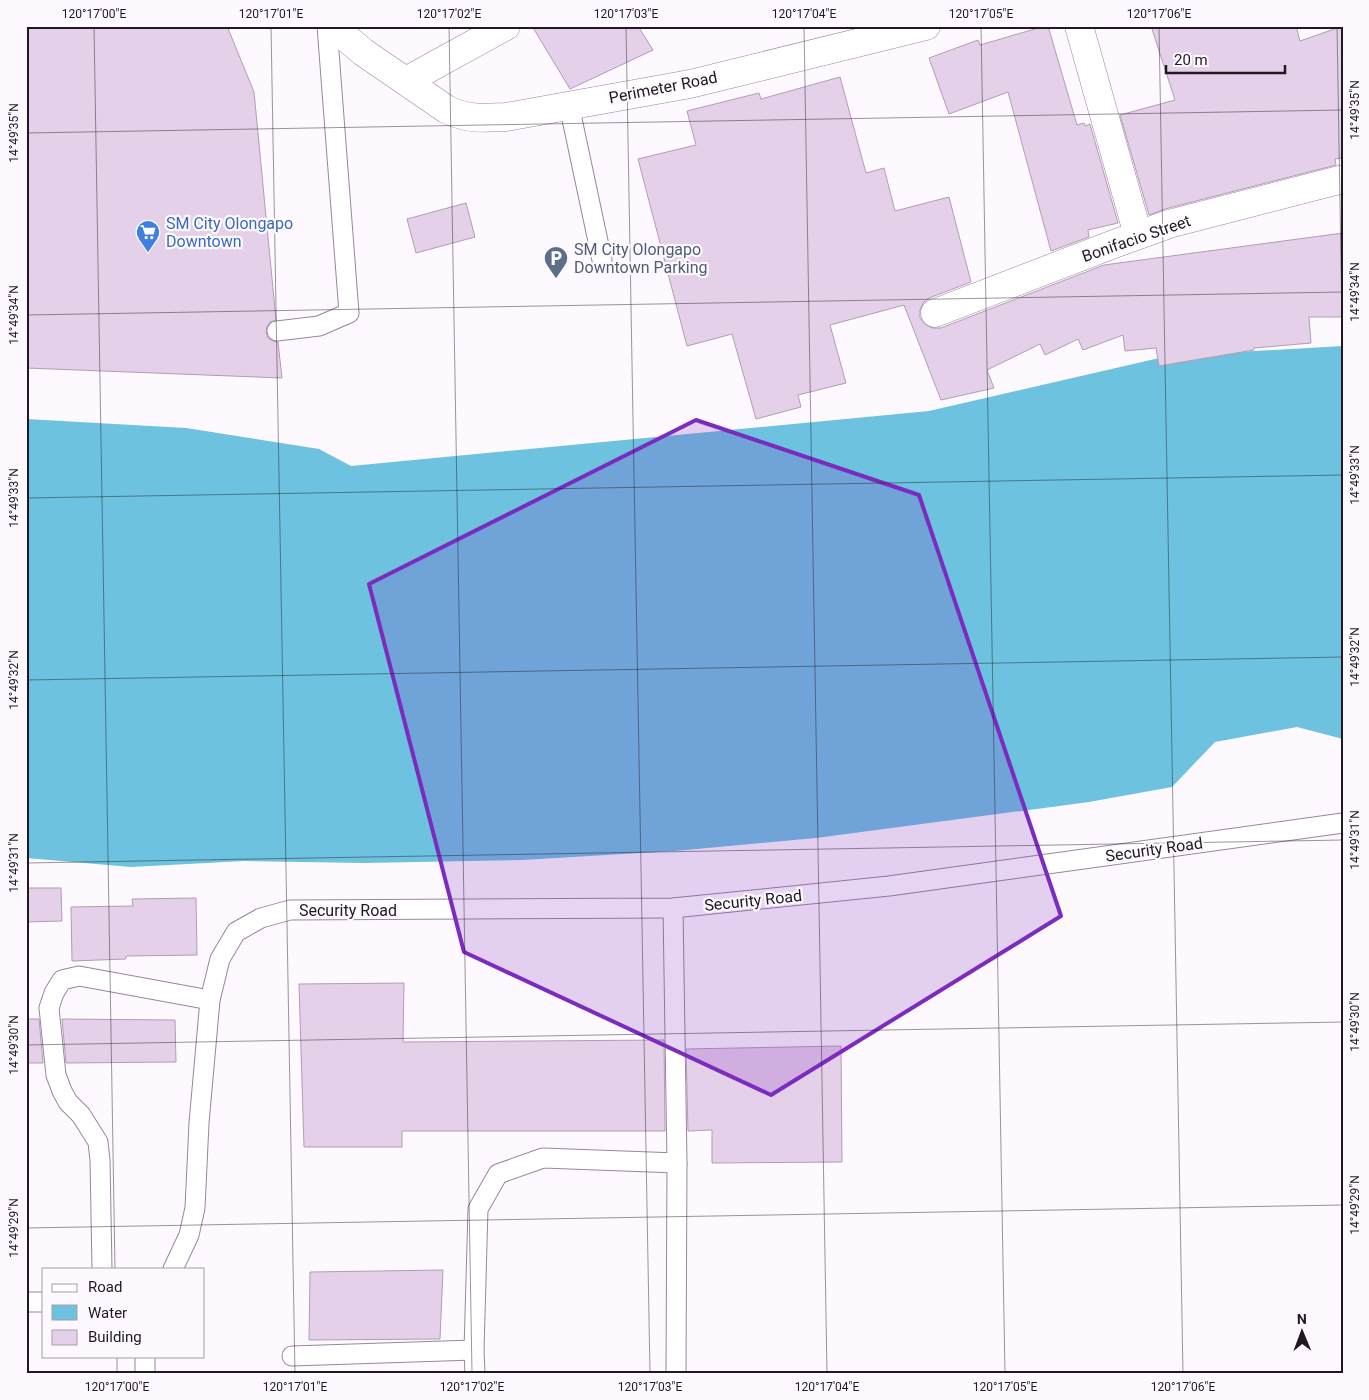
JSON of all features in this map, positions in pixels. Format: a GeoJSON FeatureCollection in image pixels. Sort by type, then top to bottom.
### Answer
{"type":"FeatureCollection","features":[{"type":"Feature","properties":{"kind":"street","name":"Perimeter Road"},"geometry":{"type":"LineString","coordinates":[[332,26],[363,52],[446,109],[461,116],[476,118],[506,117],[690,84],[926,26]]}},
{"type":"Feature","properties":{"kind":"street"},"geometry":{"type":"LineString","coordinates":[[406,81],[506,26]]}},
{"type":"Feature","properties":{"kind":"street"},"geometry":{"type":"LineString","coordinates":[[1079,26],[1138,235]]}},
{"type":"Feature","properties":{"kind":"street","name":"Bonifacio Street"},"geometry":{"type":"LineString","coordinates":[[935,313],[1170,224],[1343,179]]}},
{"type":"Feature","properties":{"kind":"lane"},"geometry":{"type":"LineString","coordinates":[[277,330],[319,326],[349,313],[327,26]]}},
{"type":"Feature","properties":{"kind":"lane"},"geometry":{"type":"LineString","coordinates":[[569,105],[602,260]]}},
{"type":"Feature","properties":{"kind":"lane","name":"Security Road"},"geometry":{"type":"LineString","coordinates":[[173,1268],[189,1235],[195,1208],[199,1123],[210,1000],[220,959],[236,932],[261,918],[290,910],[673,908],[889,886],[1343,823]]}},
{"type":"Feature","properties":{"kind":"lane"},"geometry":{"type":"LineString","coordinates":[[673,908],[677,1163],[676,1374]]}},
{"type":"Feature","properties":{"kind":"lane"},"geometry":{"type":"LineString","coordinates":[[102,1268],[98,1142],[81,1115],[68,1102],[56,1075],[49,1008],[54,994],[62,980],[79,976],[210,1000]]}},
{"type":"Feature","properties":{"kind":"lane"},"geometry":{"type":"LineString","coordinates":[[475,1374],[478,1209],[498,1174],[543,1158],[677,1163]]}},
{"type":"Feature","properties":{"kind":"lane"},"geometry":{"type":"LineString","coordinates":[[26,1302],[42,1302]]}},
{"type":"Feature","properties":{"kind":"lane"},"geometry":{"type":"LineString","coordinates":[[292,1356],[474,1350]]}},
{"type":"Feature","properties":{"kind":"lane"},"geometry":{"type":"LineString","coordinates":[[145,1358],[145,1374]]}},
{"type":"Feature","properties":{"kind":"highlighted area"},"geometry":{"type":"Polygon","coordinates":[[[696,420],[919,495],[1061,916],[771,1095],[464,952],[369,584],[696,420]]]}},
{"type":"Feature","properties":{"kind":"water"},"geometry":{"type":"Polygon","coordinates":[[[1343,346],[1343,739],[1297,727],[1215,742],[1172,787],[1089,802],[816,838],[675,851],[522,860],[364,863],[244,861],[131,867],[26,858],[26,419],[186,428],[319,449],[351,466],[929,411],[1168,356],[1343,346]]]}},
{"type":"Feature","properties":{"kind":"building","name":"SM City Olongapo Downtown"},"geometry":{"type":"Polygon","coordinates":[[[26,26],[227,26],[254,92],[276,320],[270,322],[266,332],[268,338],[278,342],[282,378],[26,368],[26,26]]]}},
{"type":"Feature","properties":{"kind":"building"},"geometry":{"type":"Polygon","coordinates":[[[532,26],[638,26],[653,50],[570,89],[532,26]]]}},
{"type":"Feature","properties":{"kind":"building"},"geometry":{"type":"Polygon","coordinates":[[[1048,26],[1077,125],[1084,123],[1085,126],[1090,124],[1118,223],[1088,230],[1089,237],[1051,251],[1008,92],[949,114],[929,58],[978,40],[980,45],[1048,26]]]}},
{"type":"Feature","properties":{"kind":"building"},"geometry":{"type":"Polygon","coordinates":[[[1151,26],[1296,26],[1300,41],[1343,26],[1343,158],[1335,159],[1336,165],[1165,209],[1149,215],[1120,115],[1175,100],[1151,26]]]}},
{"type":"Feature","properties":{"kind":"building"},"geometry":{"type":"Polygon","coordinates":[[[840,77],[866,173],[884,168],[895,211],[949,197],[971,282],[929,298],[923,303],[920,310],[920,318],[926,325],[933,328],[941,328],[1104,265],[1343,233],[1343,317],[1309,317],[1311,343],[1254,348],[1254,350],[1159,366],[1156,348],[1125,351],[1123,335],[1083,350],[1078,339],[1045,355],[1040,344],[987,370],[994,388],[941,400],[904,305],[830,325],[846,383],[798,395],[801,407],[756,419],[732,334],[687,346],[638,159],[696,145],[687,111],[759,93],[761,99],[840,77]]]}},
{"type":"Feature","properties":{"kind":"building"},"geometry":{"type":"Polygon","coordinates":[[[466,203],[475,237],[416,253],[407,219],[466,203]]]}},
{"type":"Feature","properties":{"kind":"building"},"geometry":{"type":"Polygon","coordinates":[[[26,888],[61,888],[62,921],[26,922],[26,888]]]}},
{"type":"Feature","properties":{"kind":"building"},"geometry":{"type":"Polygon","coordinates":[[[196,898],[197,955],[126,956],[126,959],[72,961],[71,907],[133,906],[132,899],[196,898]]]}},
{"type":"Feature","properties":{"kind":"building"},"geometry":{"type":"Polygon","coordinates":[[[404,983],[403,1042],[664,1040],[665,1131],[402,1131],[402,1147],[304,1147],[299,984],[404,983]]]}},
{"type":"Feature","properties":{"kind":"building"},"geometry":{"type":"Polygon","coordinates":[[[26,1019],[39,1019],[43,1063],[26,1063],[26,1019]]]}},
{"type":"Feature","properties":{"kind":"building"},"geometry":{"type":"Polygon","coordinates":[[[62,1019],[175,1020],[176,1062],[66,1063],[62,1019]]]}},
{"type":"Feature","properties":{"kind":"building"},"geometry":{"type":"Polygon","coordinates":[[[841,1046],[842,1162],[712,1163],[712,1130],[688,1131],[686,1049],[841,1046]]]}},
{"type":"Feature","properties":{"kind":"building"},"geometry":{"type":"Polygon","coordinates":[[[443,1270],[440,1339],[309,1340],[310,1272],[443,1270]]]}},
{"type":"Feature","properties":{"kind":"place","name":"SM City Olongapo Downtown"},"geometry":{"type":"Point","coordinates":[148,253]}},
{"type":"Feature","properties":{"kind":"place","name":"SM City Olongapo Downtown Parking"},"geometry":{"type":"Point","coordinates":[556,279]}}]}
